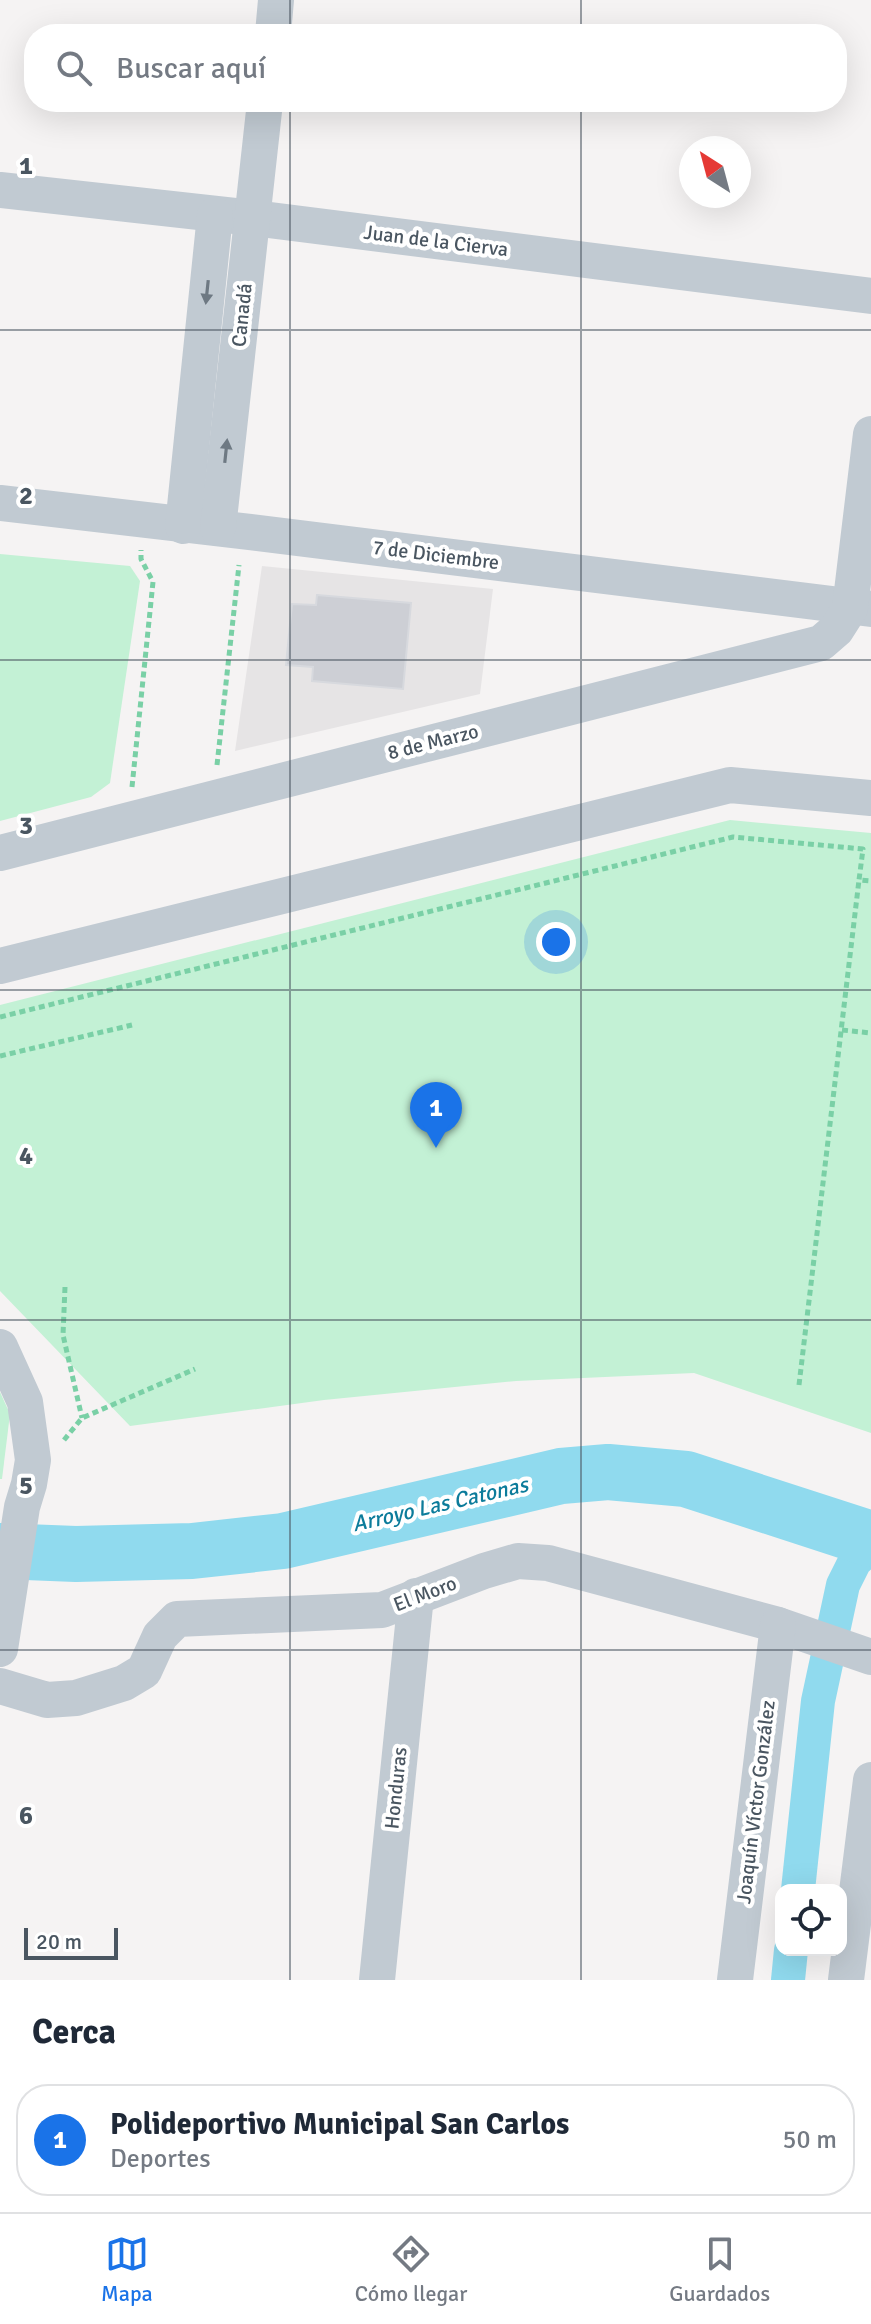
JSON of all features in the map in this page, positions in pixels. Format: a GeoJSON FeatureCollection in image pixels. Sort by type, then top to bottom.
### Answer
{"type":"FeatureCollection","features":[{"type":"Feature","properties":{"kind":"street"},"geometry":{"type":"LineString","coordinates":[[274,24],[276,0]]}},
{"type":"Feature","properties":{"kind":"street","name":"Canadá"},"geometry":{"type":"LineString","coordinates":[[217,529],[264,112]]}},
{"type":"Feature","properties":{"kind":"street","name":"Juan de la Cierva"},"geometry":{"type":"LineString","coordinates":[[0,190],[253,218],[871,296]]}},
{"type":"Feature","properties":{"kind":"street","name":"Canadá"},"geometry":{"type":"LineString","coordinates":[[215,215],[217,529]]}},
{"type":"Feature","properties":{"kind":"street"},"geometry":{"type":"LineString","coordinates":[[860,608],[871,434]]}},
{"type":"Feature","properties":{"kind":"street","name":"7 de Diciembre"},"geometry":{"type":"LineString","coordinates":[[0,503],[860,608]]}},
{"type":"Feature","properties":{"kind":"street","name":"8 de Marzo"},"geometry":{"type":"LineString","coordinates":[[0,853],[821,643],[860,608]]}},
{"type":"Feature","properties":{"kind":"street"},"geometry":{"type":"LineString","coordinates":[[0,966],[730,785],[871,798]]}},
{"type":"Feature","properties":{"kind":"street"},"geometry":{"type":"LineString","coordinates":[[0,1347],[25,1402],[33,1460],[0,1649]]}},
{"type":"Feature","properties":{"kind":"street","name":"El Moro"},"geometry":{"type":"LineString","coordinates":[[0,1686],[47,1700],[76,1698],[124,1683],[144,1671],[160,1636],[177,1619],[382,1610],[518,1561],[548,1563],[778,1625],[844,1649]]}},
{"type":"Feature","properties":{"kind":"street","name":"Honduras"},"geometry":{"type":"LineString","coordinates":[[377,1980],[416,1596]]}},
{"type":"Feature","properties":{"kind":"street","name":"Joaquín Víctor González"},"geometry":{"type":"LineString","coordinates":[[735,1980],[778,1625]]}},
{"type":"Feature","properties":{"kind":"street"},"geometry":{"type":"LineString","coordinates":[[846,1980],[871,1780]]}},
{"type":"Feature","properties":{"kind":"path"},"geometry":{"type":"LineString","coordinates":[[128,820],[153,582],[141,559],[141,519]]}},
{"type":"Feature","properties":{"kind":"path"},"geometry":{"type":"LineString","coordinates":[[213,798],[238,566],[217,529]]}},
{"type":"Feature","properties":{"kind":"path"},"geometry":{"type":"LineString","coordinates":[[0,1017],[733,837],[863,849],[799,1385]]}},
{"type":"Feature","properties":{"kind":"path"},"geometry":{"type":"LineString","coordinates":[[859,880],[871,881]]}},
{"type":"Feature","properties":{"kind":"path"},"geometry":{"type":"LineString","coordinates":[[0,1056],[132,1025]]}},
{"type":"Feature","properties":{"kind":"path"},"geometry":{"type":"LineString","coordinates":[[842,1030],[871,1033]]}},
{"type":"Feature","properties":{"kind":"path"},"geometry":{"type":"LineString","coordinates":[[65,1287],[63,1335],[82,1418]]}},
{"type":"Feature","properties":{"kind":"path"},"geometry":{"type":"LineString","coordinates":[[26,1500],[82,1418],[195,1369]]}},
{"type":"Feature","properties":{"kind":"shaded area"},"geometry":{"type":"Polygon","coordinates":[[[262,566],[493,589],[480,694],[235,751],[262,566]]]}},
{"type":"Feature","properties":{"kind":"green space"},"geometry":{"type":"Polygon","coordinates":[[[0,554],[130,566],[140,581],[110,783],[91,797],[0,821],[0,554]]]}},
{"type":"Feature","properties":{"kind":"green space"},"geometry":{"type":"Polygon","coordinates":[[[730,820],[871,833],[871,1433],[694,1373],[516,1381],[324,1400],[130,1426],[0,1291],[0,1005],[730,820]]]}},
{"type":"Feature","properties":{"kind":"green space"},"geometry":{"type":"Polygon","coordinates":[[[0,1392],[10,1414],[2,1479],[0,1479],[0,1392]]]}},
{"type":"Feature","properties":{"kind":"building"},"geometry":{"type":"Polygon","coordinates":[[[317,595],[411,603],[403,689],[312,681],[313,667],[286,665],[292,604],[316,605],[317,595]]]}},
{"type":"Feature","properties":{"kind":"waterway","name":"Arroyo Las Catonas"},"geometry":{"type":"LineString","coordinates":[[0,1551],[76,1554],[192,1551],[283,1541],[561,1476],[608,1472],[686,1479],[871,1539]]}},
{"type":"Feature","properties":{"kind":"waterway"},"geometry":{"type":"LineString","coordinates":[[799,1884],[818,1701],[843,1585],[855,1561],[871,1547]]}},
{"type":"Feature","properties":{"kind":"waterway"},"geometry":{"type":"LineString","coordinates":[[788,1980],[790,1956]]}},
{"type":"Feature","properties":{"kind":"place","name":"Polideportivo Municipal San Carlos"},"geometry":{"type":"Point","coordinates":[436,1148]}}]}
